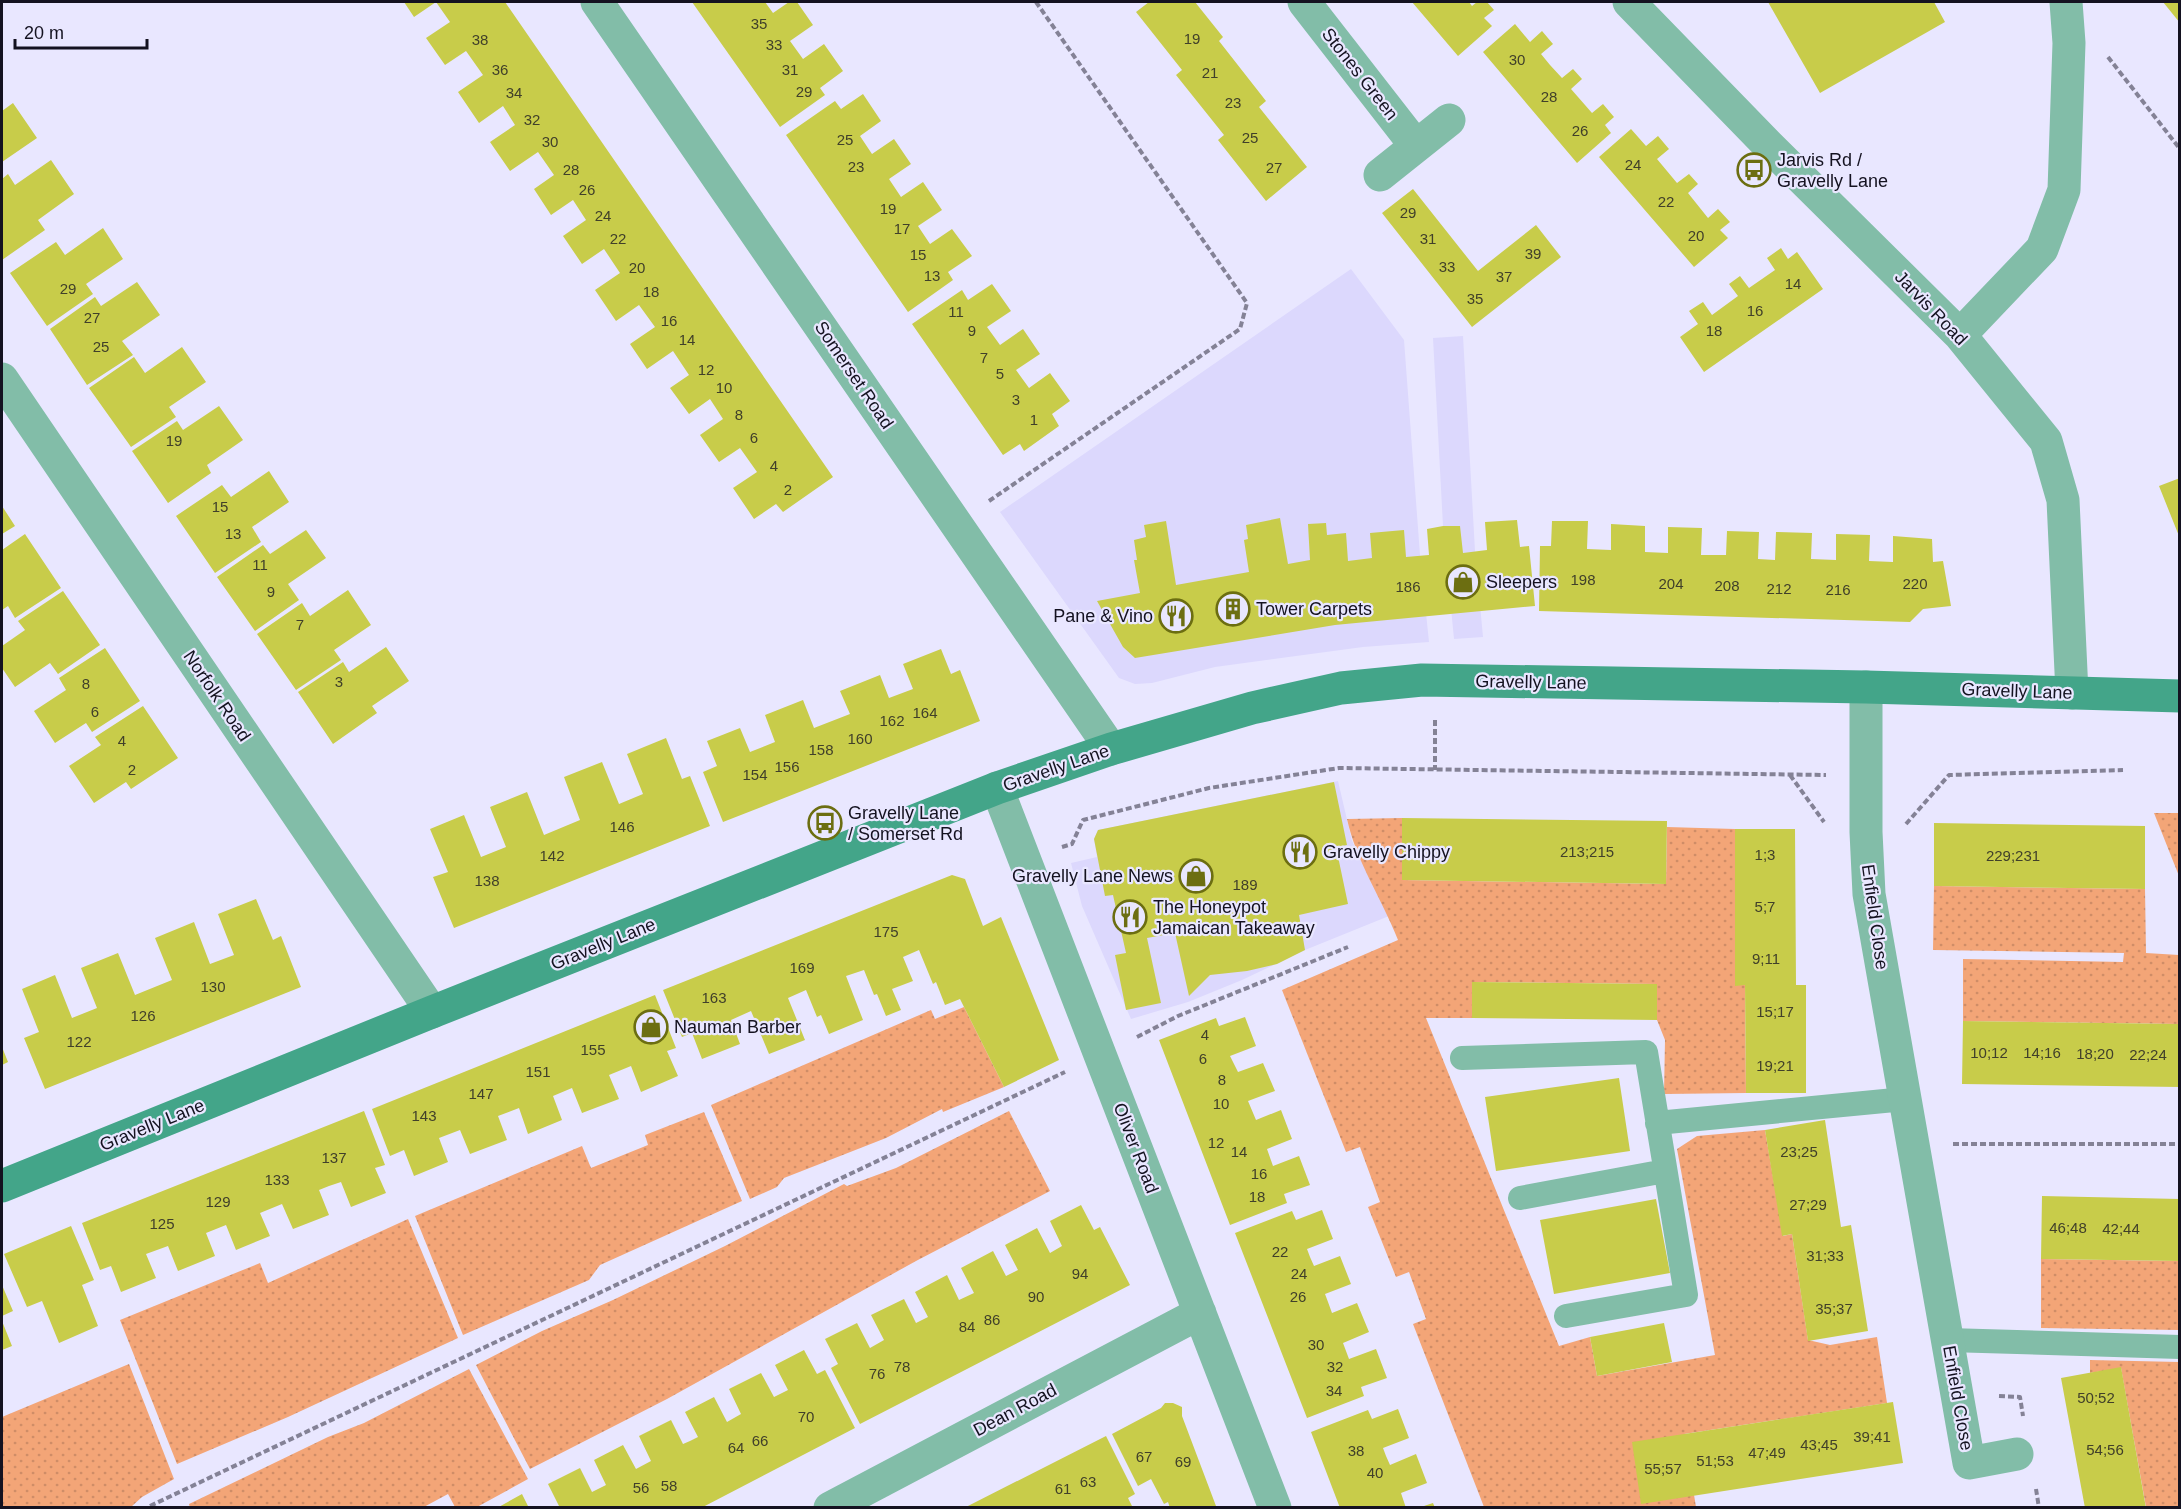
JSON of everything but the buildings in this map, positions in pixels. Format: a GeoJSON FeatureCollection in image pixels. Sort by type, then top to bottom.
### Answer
{"type":"FeatureCollection","features":[{"type":"Feature","properties":{"kind":"main road","name":"Gravelly Lane"},"geometry":{"type":"LineString","coordinates":[[2,1186],[432,1012],[997,788],[1111,749],[1252,708],[1341,688],[1435,681],[1866,687],[2180,696]]}},
{"type":"Feature","properties":{"kind":"street","name":"Somerset Road"},"geometry":{"type":"LineString","coordinates":[[597,2],[1111,749]]}},
{"type":"Feature","properties":{"kind":"street","name":"Stones Green"},"geometry":{"type":"LineString","coordinates":[[1304,2],[1416,146]]}},
{"type":"Feature","properties":{"kind":"street","name":"Jarvis Road"},"geometry":{"type":"LineString","coordinates":[[1629,2],[1768,145],[1960,335],[2046,441],[2063,500],[2072,693]]}},
{"type":"Feature","properties":{"kind":"street"},"geometry":{"type":"LineString","coordinates":[[1960,335],[2042,249],[2064,190],[2069,43],[2066,2]]}},
{"type":"Feature","properties":{"kind":"street"},"geometry":{"type":"LineString","coordinates":[[1380,175],[1449,120]]}},
{"type":"Feature","properties":{"kind":"street","name":"Norfolk Road"},"geometry":{"type":"LineString","coordinates":[[2,379],[432,1012]]}},
{"type":"Feature","properties":{"kind":"street","name":"Enfield Close"},"geometry":{"type":"LineString","coordinates":[[1866,687],[1866,832],[1869,894],[1969,1463],[2017,1454]]}},
{"type":"Feature","properties":{"kind":"street","name":"Oliver Road"},"geometry":{"type":"LineString","coordinates":[[997,788],[1275,1508]]}},
{"type":"Feature","properties":{"kind":"street","name":"Dean Road"},"geometry":{"type":"LineString","coordinates":[[830,1508],[1200,1313]]}},
{"type":"Feature","properties":{"kind":"lane"},"geometry":{"type":"LineString","coordinates":[[1462,1058],[1646,1052],[1686,1295],[1566,1316]]}},
{"type":"Feature","properties":{"kind":"lane"},"geometry":{"type":"LineString","coordinates":[[1657,1123],[1905,1099]]}},
{"type":"Feature","properties":{"kind":"lane"},"geometry":{"type":"LineString","coordinates":[[1520,1198],[1665,1171]]}},
{"type":"Feature","properties":{"kind":"lane"},"geometry":{"type":"LineString","coordinates":[[1948,1340],[2180,1347]]}},
{"type":"Feature","properties":{"kind":"path"},"geometry":{"type":"LineString","coordinates":[[956,524],[1240,329],[1247,303],[1036,2]]}},
{"type":"Feature","properties":{"kind":"path"},"geometry":{"type":"LineString","coordinates":[[2066,2],[2180,149]]}},
{"type":"Feature","properties":{"kind":"path"},"geometry":{"type":"LineString","coordinates":[[1435,681],[1435,770]]}},
{"type":"Feature","properties":{"kind":"path"},"geometry":{"type":"LineString","coordinates":[[1023,858],[1072,844],[1083,820],[1209,788],[1338,768],[1866,775]]}},
{"type":"Feature","properties":{"kind":"path"},"geometry":{"type":"LineString","coordinates":[[1790,774],[1831,831],[1866,832],[1900,830],[1949,775],[2123,770]]}},
{"type":"Feature","properties":{"kind":"path"},"geometry":{"type":"LineString","coordinates":[[150,1506],[1100,1056],[1178,1016],[1348,947]]}},
{"type":"Feature","properties":{"kind":"path"},"geometry":{"type":"LineString","coordinates":[[1913,1144],[2180,1144]]}},
{"type":"Feature","properties":{"kind":"shaded area"},"geometry":{"type":"Polygon","coordinates":[[[1351,269],[1404,340],[1429,642],[1363,647],[1215,667],[1152,683],[1135,684],[1119,678],[1000,512],[1351,269]]]}},
{"type":"Feature","properties":{"kind":"shaded area"},"geometry":{"type":"Polygon","coordinates":[[[1463,336],[1475,551],[1483,637],[1454,639],[1443,526],[1433,338],[1463,336]]]}},
{"type":"Feature","properties":{"kind":"shaded area"},"geometry":{"type":"Polygon","coordinates":[[[1338,781],[1352,841],[1389,916],[1188,1002],[1131,1019],[1082,906],[1071,863],[1097,857],[1094,839],[1098,830],[1338,781]]]}},
{"type":"Feature","properties":{"kind":"shaded area"},"geometry":{"type":"Polygon","coordinates":[[[2154,813],[2179,813],[2179,876],[2154,813]]]}},
{"type":"Feature","properties":{"kind":"shaded area"},"geometry":{"type":"Polygon","coordinates":[[[1402,818],[1402,880],[1666,884],[1667,827],[1735,829],[1735,985],[1745,985],[1746,1093],[1664,1094],[1665,1040],[1657,1020],[1657,984],[1472,982],[1472,1018],[1426,1018],[1559,1346],[1590,1337],[1597,1376],[1715,1355],[1677,1149],[1697,1136],[1765,1130],[1783,1236],[1792,1234],[1808,1340],[1830,1345],[1877,1337],[1887,1403],[1684,1434],[1696,1507],[1484,1507],[1413,1324],[1426,1319],[1409,1272],[1396,1277],[1368,1207],[1380,1202],[1360,1147],[1346,1152],[1282,990],[1398,940],[1363,865],[1347,819],[1402,818]]]}},
{"type":"Feature","properties":{"kind":"shaded area"},"geometry":{"type":"Polygon","coordinates":[[[1934,886],[2145,889],[2146,953],[2179,955],[2179,1024],[1963,1021],[1963,959],[2123,962],[2124,953],[1933,950],[1934,886]]]}},
{"type":"Feature","properties":{"kind":"shaded area"},"geometry":{"type":"Polygon","coordinates":[[[964,1007],[1004,1087],[943,1112],[942,1109],[886,1138],[784,1178],[777,1187],[750,1199],[711,1105],[931,1010],[935,1019],[964,1007]]]}},
{"type":"Feature","properties":{"kind":"shaded area"},"geometry":{"type":"Polygon","coordinates":[[[1009,1111],[1050,1191],[916,1261],[667,1399],[530,1469],[476,1365],[542,1331],[725,1246],[844,1184],[847,1186],[896,1168],[1009,1111]]]}},
{"type":"Feature","properties":{"kind":"shaded area"},"geometry":{"type":"Polygon","coordinates":[[[704,1112],[742,1201],[600,1265],[589,1280],[463,1335],[415,1216],[582,1146],[591,1168],[648,1145],[645,1135],[704,1112]]]}},
{"type":"Feature","properties":{"kind":"shaded area"},"geometry":{"type":"Polygon","coordinates":[[[408,1219],[458,1338],[288,1417],[177,1464],[120,1320],[260,1263],[268,1283],[408,1219]]]}},
{"type":"Feature","properties":{"kind":"shaded area"},"geometry":{"type":"Polygon","coordinates":[[[2041,1259],[2179,1261],[2179,1330],[2041,1328],[2041,1259]]]}},
{"type":"Feature","properties":{"kind":"shaded area"},"geometry":{"type":"Polygon","coordinates":[[[2090,1360],[2179,1362],[2179,1507],[2146,1507],[2121,1368],[2090,1373],[2090,1360]]]}},
{"type":"Feature","properties":{"kind":"shaded area"},"geometry":{"type":"Polygon","coordinates":[[[129,1364],[174,1479],[142,1497],[131,1507],[2,1507],[2,1417],[129,1364]]]}},
{"type":"Feature","properties":{"kind":"shaded area"},"geometry":{"type":"Polygon","coordinates":[[[469,1369],[528,1479],[477,1507],[455,1507],[448,1494],[422,1508],[190,1508],[189,1504],[328,1437],[364,1423],[469,1369]]]}},
{"type":"Feature","properties":{"kind":"place","name":"Jarvis Rd / Gravelly Lane"},"geometry":{"type":"Point","coordinates":[1754,170]}},
{"type":"Feature","properties":{"kind":"place","name":"Sleepers"},"geometry":{"type":"Point","coordinates":[1463,582]}},
{"type":"Feature","properties":{"kind":"place","name":"Tower Carpets"},"geometry":{"type":"Point","coordinates":[1233,609]}},
{"type":"Feature","properties":{"kind":"place","name":"Pane & Vino"},"geometry":{"type":"Point","coordinates":[1176,616]}},
{"type":"Feature","properties":{"kind":"place","name":"Gravelly Lane / Somerset Rd"},"geometry":{"type":"Point","coordinates":[825,823]}},
{"type":"Feature","properties":{"kind":"place","name":"Gravelly Chippy"},"geometry":{"type":"Point","coordinates":[1300,852]}},
{"type":"Feature","properties":{"kind":"place","name":"Gravelly Lane News"},"geometry":{"type":"Point","coordinates":[1196,876]}},
{"type":"Feature","properties":{"kind":"place","name":"The Honeypot Jamaican Takeaway"},"geometry":{"type":"Point","coordinates":[1130,917]}},
{"type":"Feature","properties":{"kind":"place","name":"Nauman Barber"},"geometry":{"type":"Point","coordinates":[651,1027]}}]}
